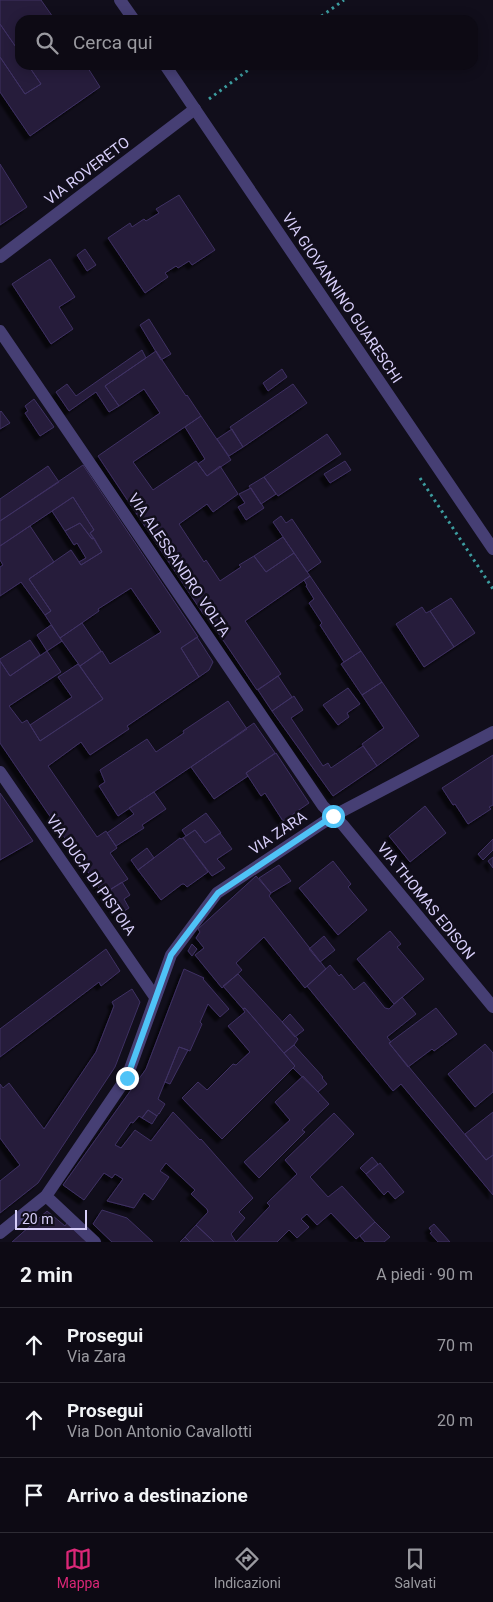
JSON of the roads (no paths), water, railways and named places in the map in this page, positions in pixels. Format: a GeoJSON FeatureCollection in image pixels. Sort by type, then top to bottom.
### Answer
{"type":"FeatureCollection","features":[{"type":"Feature","properties":{"kind":"street"},"geometry":{"type":"LineString","coordinates":[[120,0],[130,15]]}},
{"type":"Feature","properties":{"kind":"street","name":"VIA GIOVANNINO GUARESCHI"},"geometry":{"type":"LineString","coordinates":[[167,70],[493,549]]}},
{"type":"Feature","properties":{"kind":"street","name":"VIA ROVERETO"},"geometry":{"type":"LineString","coordinates":[[0,258],[195,110]]}},
{"type":"Feature","properties":{"kind":"street","name":"VIA ALESSANDRO VOLTA"},"geometry":{"type":"LineString","coordinates":[[0,331],[323,806],[333,816]]}},
{"type":"Feature","properties":{"kind":"street","name":"VIA ZARA"},"geometry":{"type":"LineString","coordinates":[[0,1233],[46,1196],[127,1078],[171,955],[218,893],[333,816],[493,732]]}},
{"type":"Feature","properties":{"kind":"street","name":"VIA DUCA DI PISTOIA"},"geometry":{"type":"LineString","coordinates":[[0,772],[155,997]]}},
{"type":"Feature","properties":{"kind":"street","name":"VIA THOMAS EDISON"},"geometry":{"type":"LineString","coordinates":[[333,816],[343,825],[493,1008]]}},
{"type":"Feature","properties":{"kind":"street"},"geometry":{"type":"LineString","coordinates":[[46,1196],[95,1242]]}}]}
